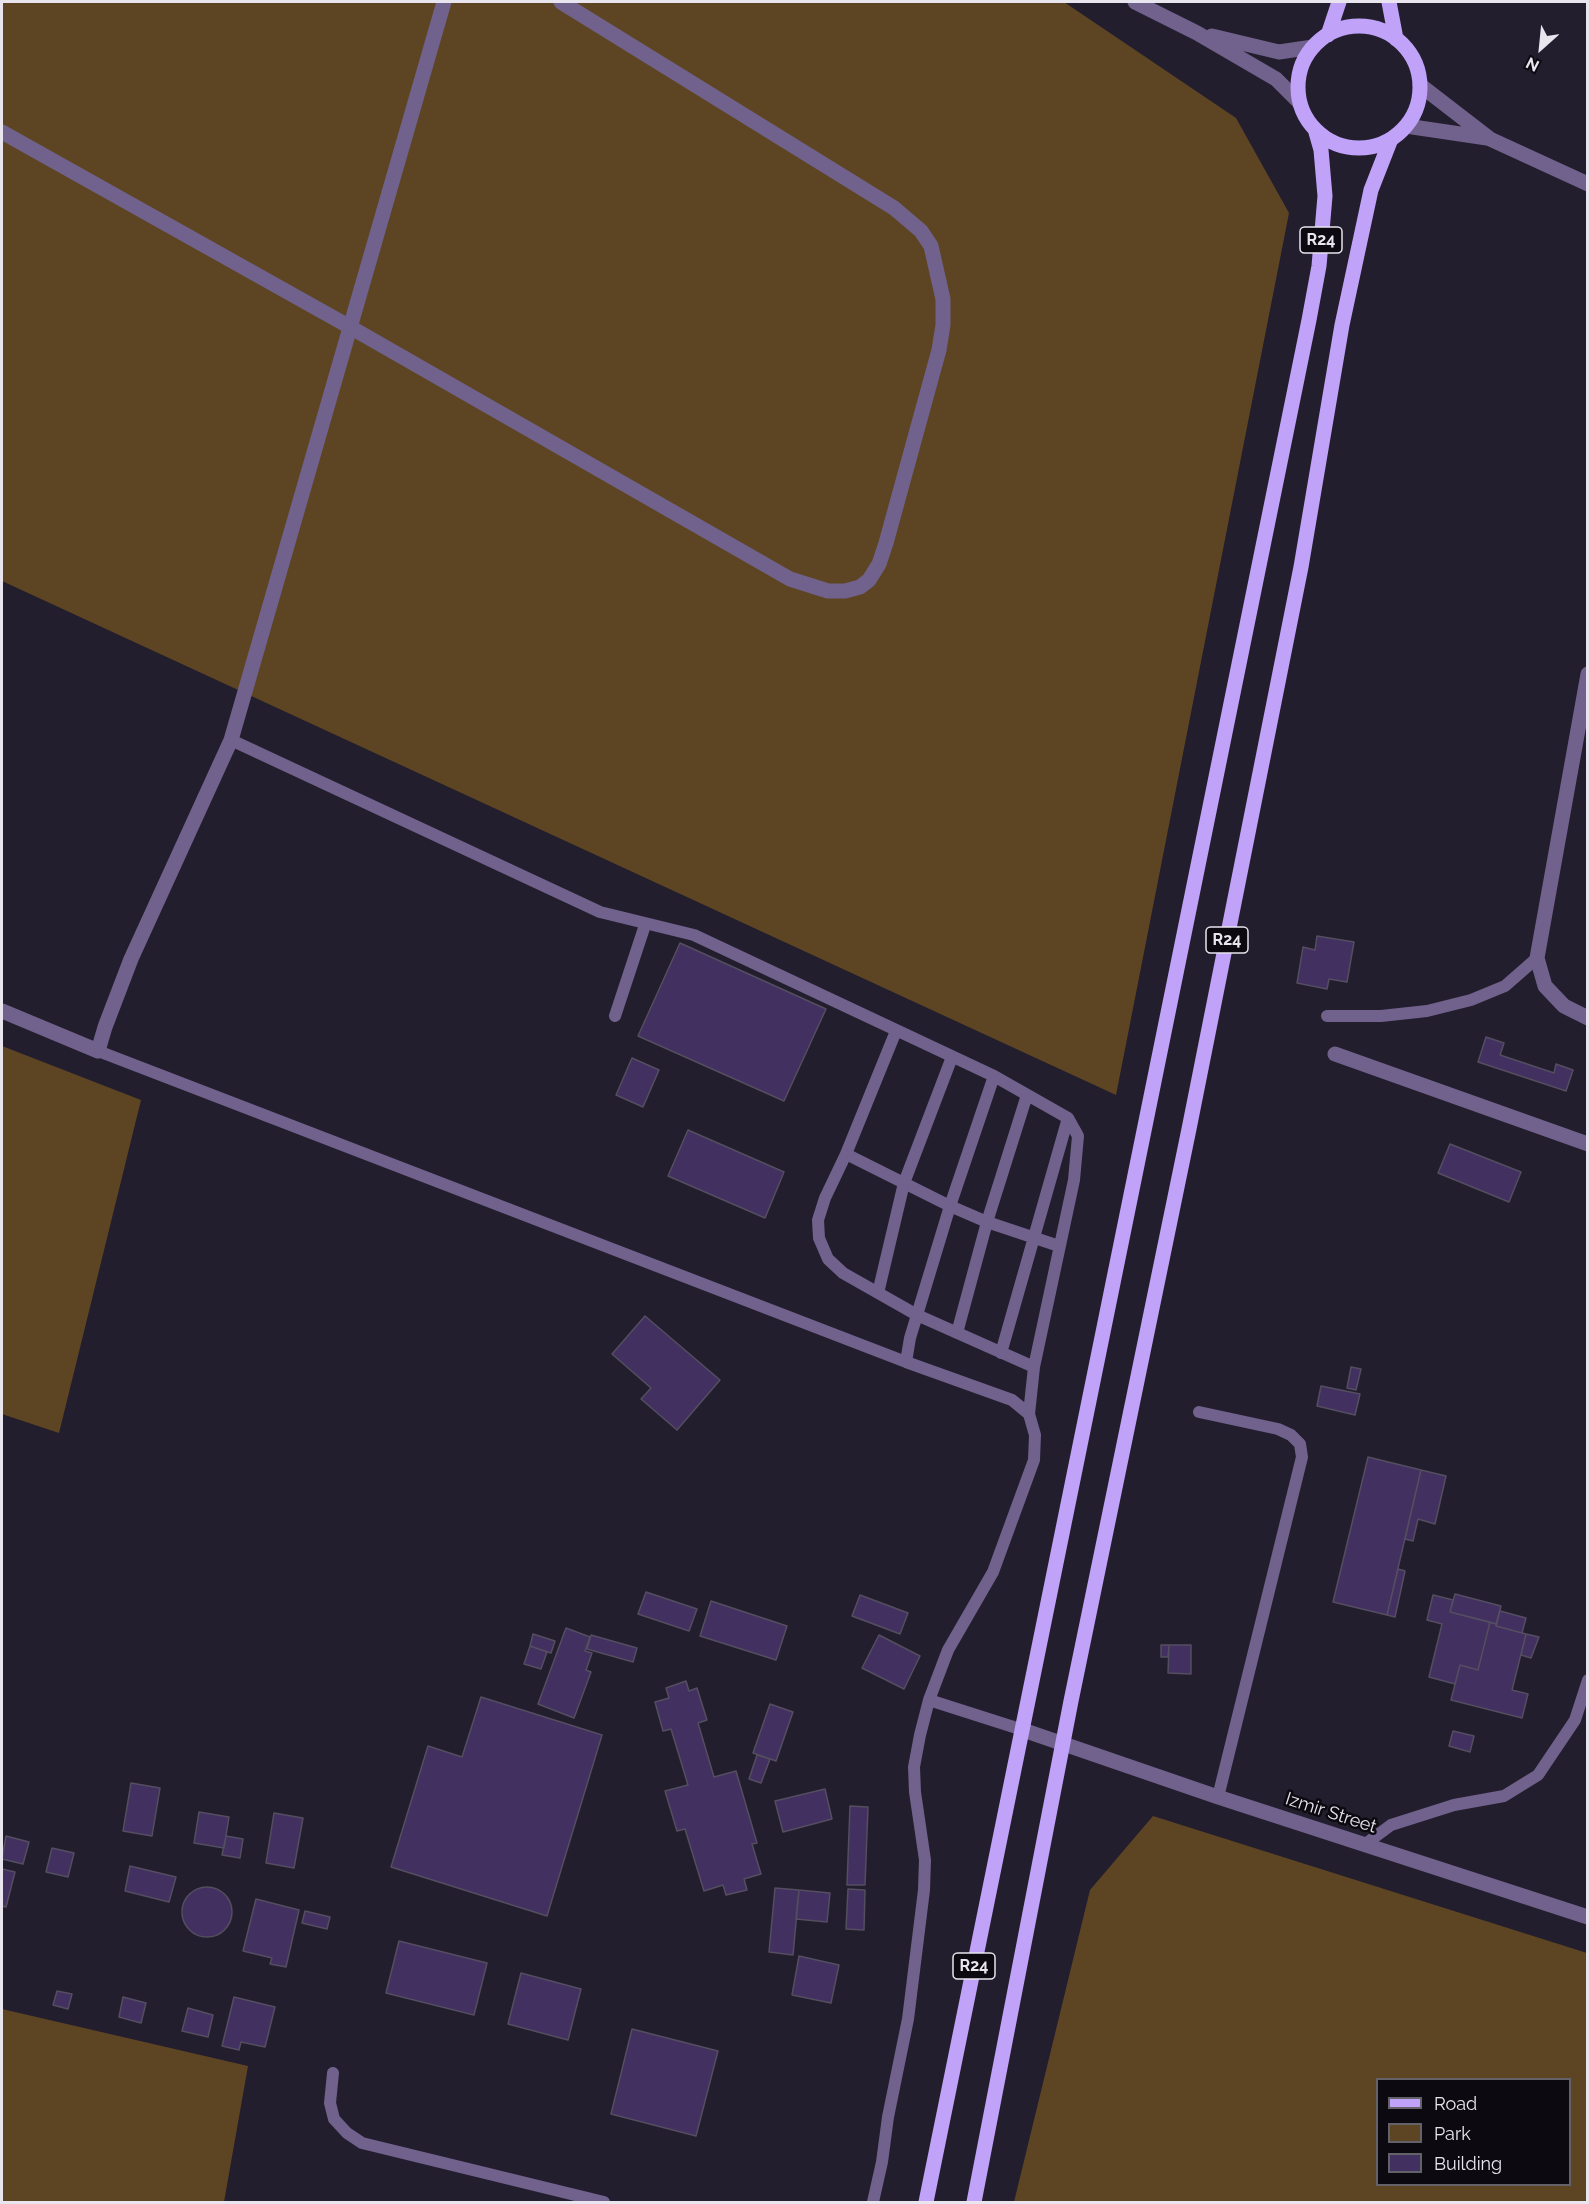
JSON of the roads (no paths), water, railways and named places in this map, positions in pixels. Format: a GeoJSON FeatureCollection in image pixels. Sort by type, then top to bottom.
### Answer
{"type":"FeatureCollection","features":[{"type":"Feature","properties":{"kind":"main road"},"geometry":{"type":"LineString","coordinates":[[1328,35],[1339,2]]}},
{"type":"Feature","properties":{"kind":"main road"},"geometry":{"type":"LineString","coordinates":[[1389,2],[1396,39],[1408,52],[1416,68],[1420,85]]}},
{"type":"Feature","properties":{"kind":"main road","name":"R24"},"geometry":{"type":"LineString","coordinates":[[1396,39],[1378,30],[1358,26],[1344,28],[1328,35],[1312,47],[1299,74],[1300,103],[1306,117],[1315,129],[1332,141],[1352,147],[1372,147],[1391,139],[1406,126],[1419,100],[1420,85]]}},
{"type":"Feature","properties":{"kind":"main road","name":"R24"},"geometry":{"type":"LineString","coordinates":[[926,2202],[1309,320],[1319,266],[1325,196],[1321,150],[1315,129]]}},
{"type":"Feature","properties":{"kind":"main road","name":"R24"},"geometry":{"type":"LineString","coordinates":[[974,2202],[1063,1742],[1299,579],[1347,302],[1371,190],[1391,139]]}},
{"type":"Feature","properties":{"kind":"street"},"geometry":{"type":"LineString","coordinates":[[2,1011],[98,1051],[131,959],[231,740],[444,2]]}},
{"type":"Feature","properties":{"kind":"street"},"geometry":{"type":"LineString","coordinates":[[2,132],[350,327],[641,496],[790,579],[828,591],[845,591],[860,586],[869,580],[879,564],[899,500],[939,350],[943,325],[943,299],[931,246],[921,231],[894,208],[561,2]]}},
{"type":"Feature","properties":{"kind":"street"},"geometry":{"type":"LineString","coordinates":[[1135,2],[1197,33],[1275,79],[1300,103]]}},
{"type":"Feature","properties":{"kind":"street"},"geometry":{"type":"LineString","coordinates":[[1197,33],[1279,52],[1312,47]]}},
{"type":"Feature","properties":{"kind":"street"},"geometry":{"type":"LineString","coordinates":[[1420,85],[1490,139],[1587,184]]}},
{"type":"Feature","properties":{"kind":"street"},"geometry":{"type":"LineString","coordinates":[[1406,126],[1490,139]]}},
{"type":"Feature","properties":{"kind":"street"},"geometry":{"type":"LineString","coordinates":[[1587,674],[1537,958],[1545,986],[1564,1006],[1587,1018]]}},
{"type":"Feature","properties":{"kind":"street"},"geometry":{"type":"LineString","coordinates":[[1335,1054],[1587,1144]]}},
{"type":"Feature","properties":{"kind":"street","name":"Izmir Street"},"geometry":{"type":"LineString","coordinates":[[1023,1730],[1364,1845],[1587,1914]]}},
{"type":"Feature","properties":{"kind":"lane"},"geometry":{"type":"LineString","coordinates":[[231,740],[600,912],[645,925],[694,935],[994,1076],[1068,1118],[1077,1136],[1074,1180],[1034,1367],[1029,1414],[1035,1435],[1034,1460],[993,1572],[948,1650],[929,1700],[920,1735],[914,1767],[915,1792],[925,1860],[920,1921],[908,2019],[873,2202]]}},
{"type":"Feature","properties":{"kind":"lane"},"geometry":{"type":"LineString","coordinates":[[615,1016],[645,925]]}},
{"type":"Feature","properties":{"kind":"lane"},"geometry":{"type":"LineString","coordinates":[[1327,1016],[1393,1015],[1427,1011],[1471,1000],[1505,986],[1537,958]]}},
{"type":"Feature","properties":{"kind":"lane"},"geometry":{"type":"LineString","coordinates":[[896,1031],[846,1154],[825,1198],[818,1220],[819,1238],[828,1259],[843,1273],[917,1315],[1034,1367]]}},
{"type":"Feature","properties":{"kind":"lane"},"geometry":{"type":"LineString","coordinates":[[98,1051],[906,1362],[1012,1400],[1029,1414]]}},
{"type":"Feature","properties":{"kind":"lane"},"geometry":{"type":"LineString","coordinates":[[878,1293],[904,1183],[952,1057]]}},
{"type":"Feature","properties":{"kind":"lane"},"geometry":{"type":"LineString","coordinates":[[906,1362],[910,1338],[950,1206],[994,1076]]}},
{"type":"Feature","properties":{"kind":"lane"},"geometry":{"type":"LineString","coordinates":[[957,1333],[987,1222],[1028,1095]]}},
{"type":"Feature","properties":{"kind":"lane"},"geometry":{"type":"LineString","coordinates":[[1001,1353],[1068,1118]]}},
{"type":"Feature","properties":{"kind":"lane"},"geometry":{"type":"LineString","coordinates":[[846,1154],[987,1222],[1059,1246]]}},
{"type":"Feature","properties":{"kind":"lane"},"geometry":{"type":"LineString","coordinates":[[1199,1412],[1291,1435],[1300,1444],[1302,1457],[1218,1797]]}},
{"type":"Feature","properties":{"kind":"lane"},"geometry":{"type":"LineString","coordinates":[[1364,1845],[1391,1825],[1454,1804],[1504,1796],[1538,1775],[1575,1720],[1587,1680]]}},
{"type":"Feature","properties":{"kind":"lane"},"geometry":{"type":"LineString","coordinates":[[929,1700],[1023,1730]]}},
{"type":"Feature","properties":{"kind":"lane"},"geometry":{"type":"LineString","coordinates":[[333,2073],[330,2103],[334,2119],[347,2133],[362,2143],[604,2202]]}}]}
